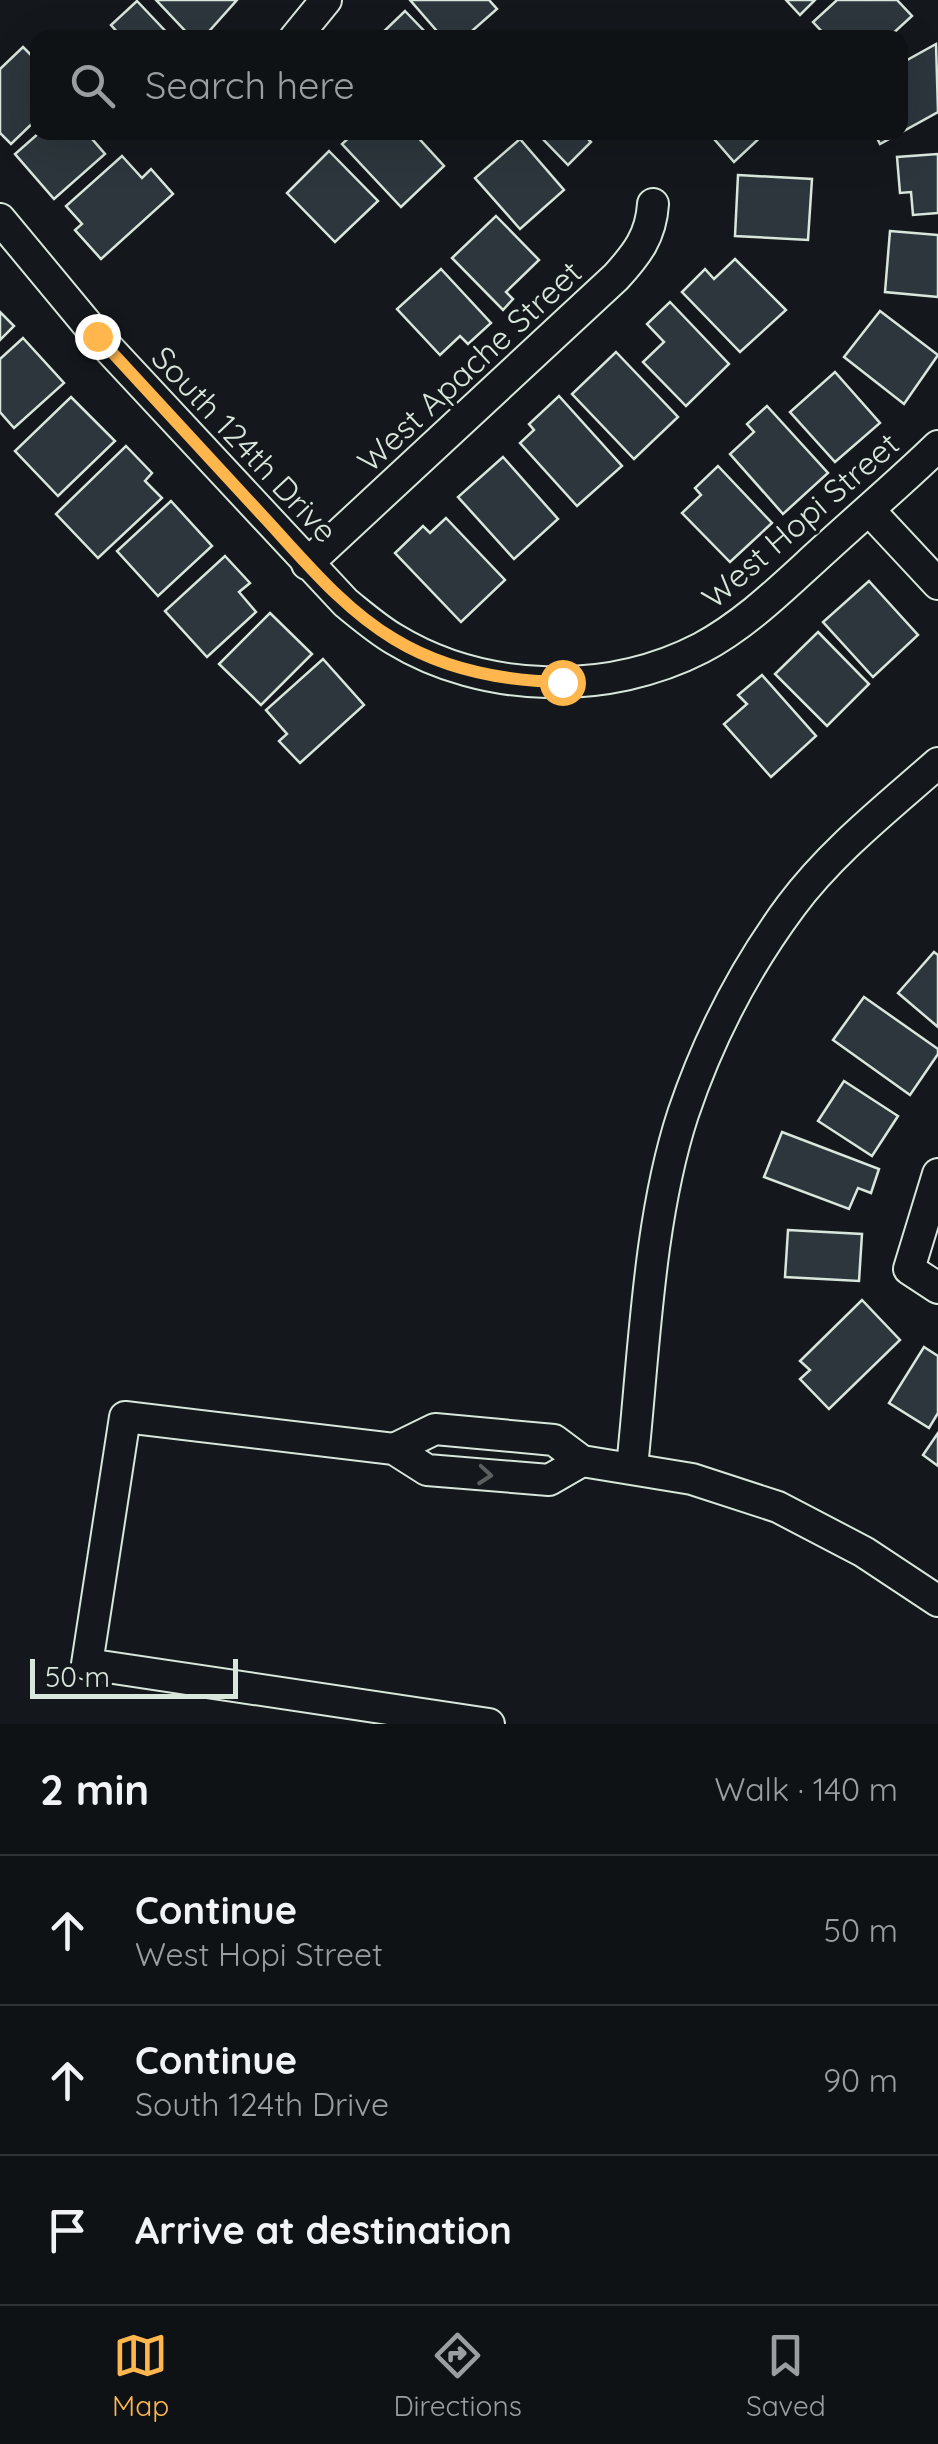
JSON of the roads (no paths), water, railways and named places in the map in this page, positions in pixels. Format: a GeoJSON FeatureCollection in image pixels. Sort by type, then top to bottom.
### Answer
{"type":"FeatureCollection","features":[{"type":"Feature","properties":{"kind":"street"},"geometry":{"type":"LineString","coordinates":[[302,30],[326,0]]}},
{"type":"Feature","properties":{"kind":"street","name":"West Apache Street"},"geometry":{"type":"LineString","coordinates":[[307,564],[616,277],[645,242],[653,204]]}},
{"type":"Feature","properties":{"kind":"street","name":"South 124th Drive"},"geometry":{"type":"LineString","coordinates":[[0,218],[97,336],[307,564],[367,620]]}},
{"type":"Feature","properties":{"kind":"street","name":"West Hopi Street"},"geometry":{"type":"LineString","coordinates":[[367,620],[424,654],[491,676],[562,682],[635,673],[684,655],[732,629],[938,446]]}},
{"type":"Feature","properties":{"kind":"street"},"geometry":{"type":"LineString","coordinates":[[869,510],[938,584]]}},
{"type":"Feature","properties":{"kind":"street"},"geometry":{"type":"LineString","coordinates":[[632,1467],[650,1288],[670,1166],[682,1116],[708,1048],[732,998],[794,902],[874,820],[938,763]]}},
{"type":"Feature","properties":{"kind":"street"},"geometry":{"type":"LineString","coordinates":[[938,1174],[909,1268],[938,1288]]}},
{"type":"Feature","properties":{"kind":"street"},"geometry":{"type":"LineString","coordinates":[[489,1724],[87,1664],[125,1417],[394,1448],[428,1470],[550,1480],[582,1461]]}},
{"type":"Feature","properties":{"kind":"street"},"geometry":{"type":"LineString","coordinates":[[394,1448],[435,1429],[554,1440],[582,1461],[692,1479],[778,1507],[876,1559],[938,1601]]}}]}
